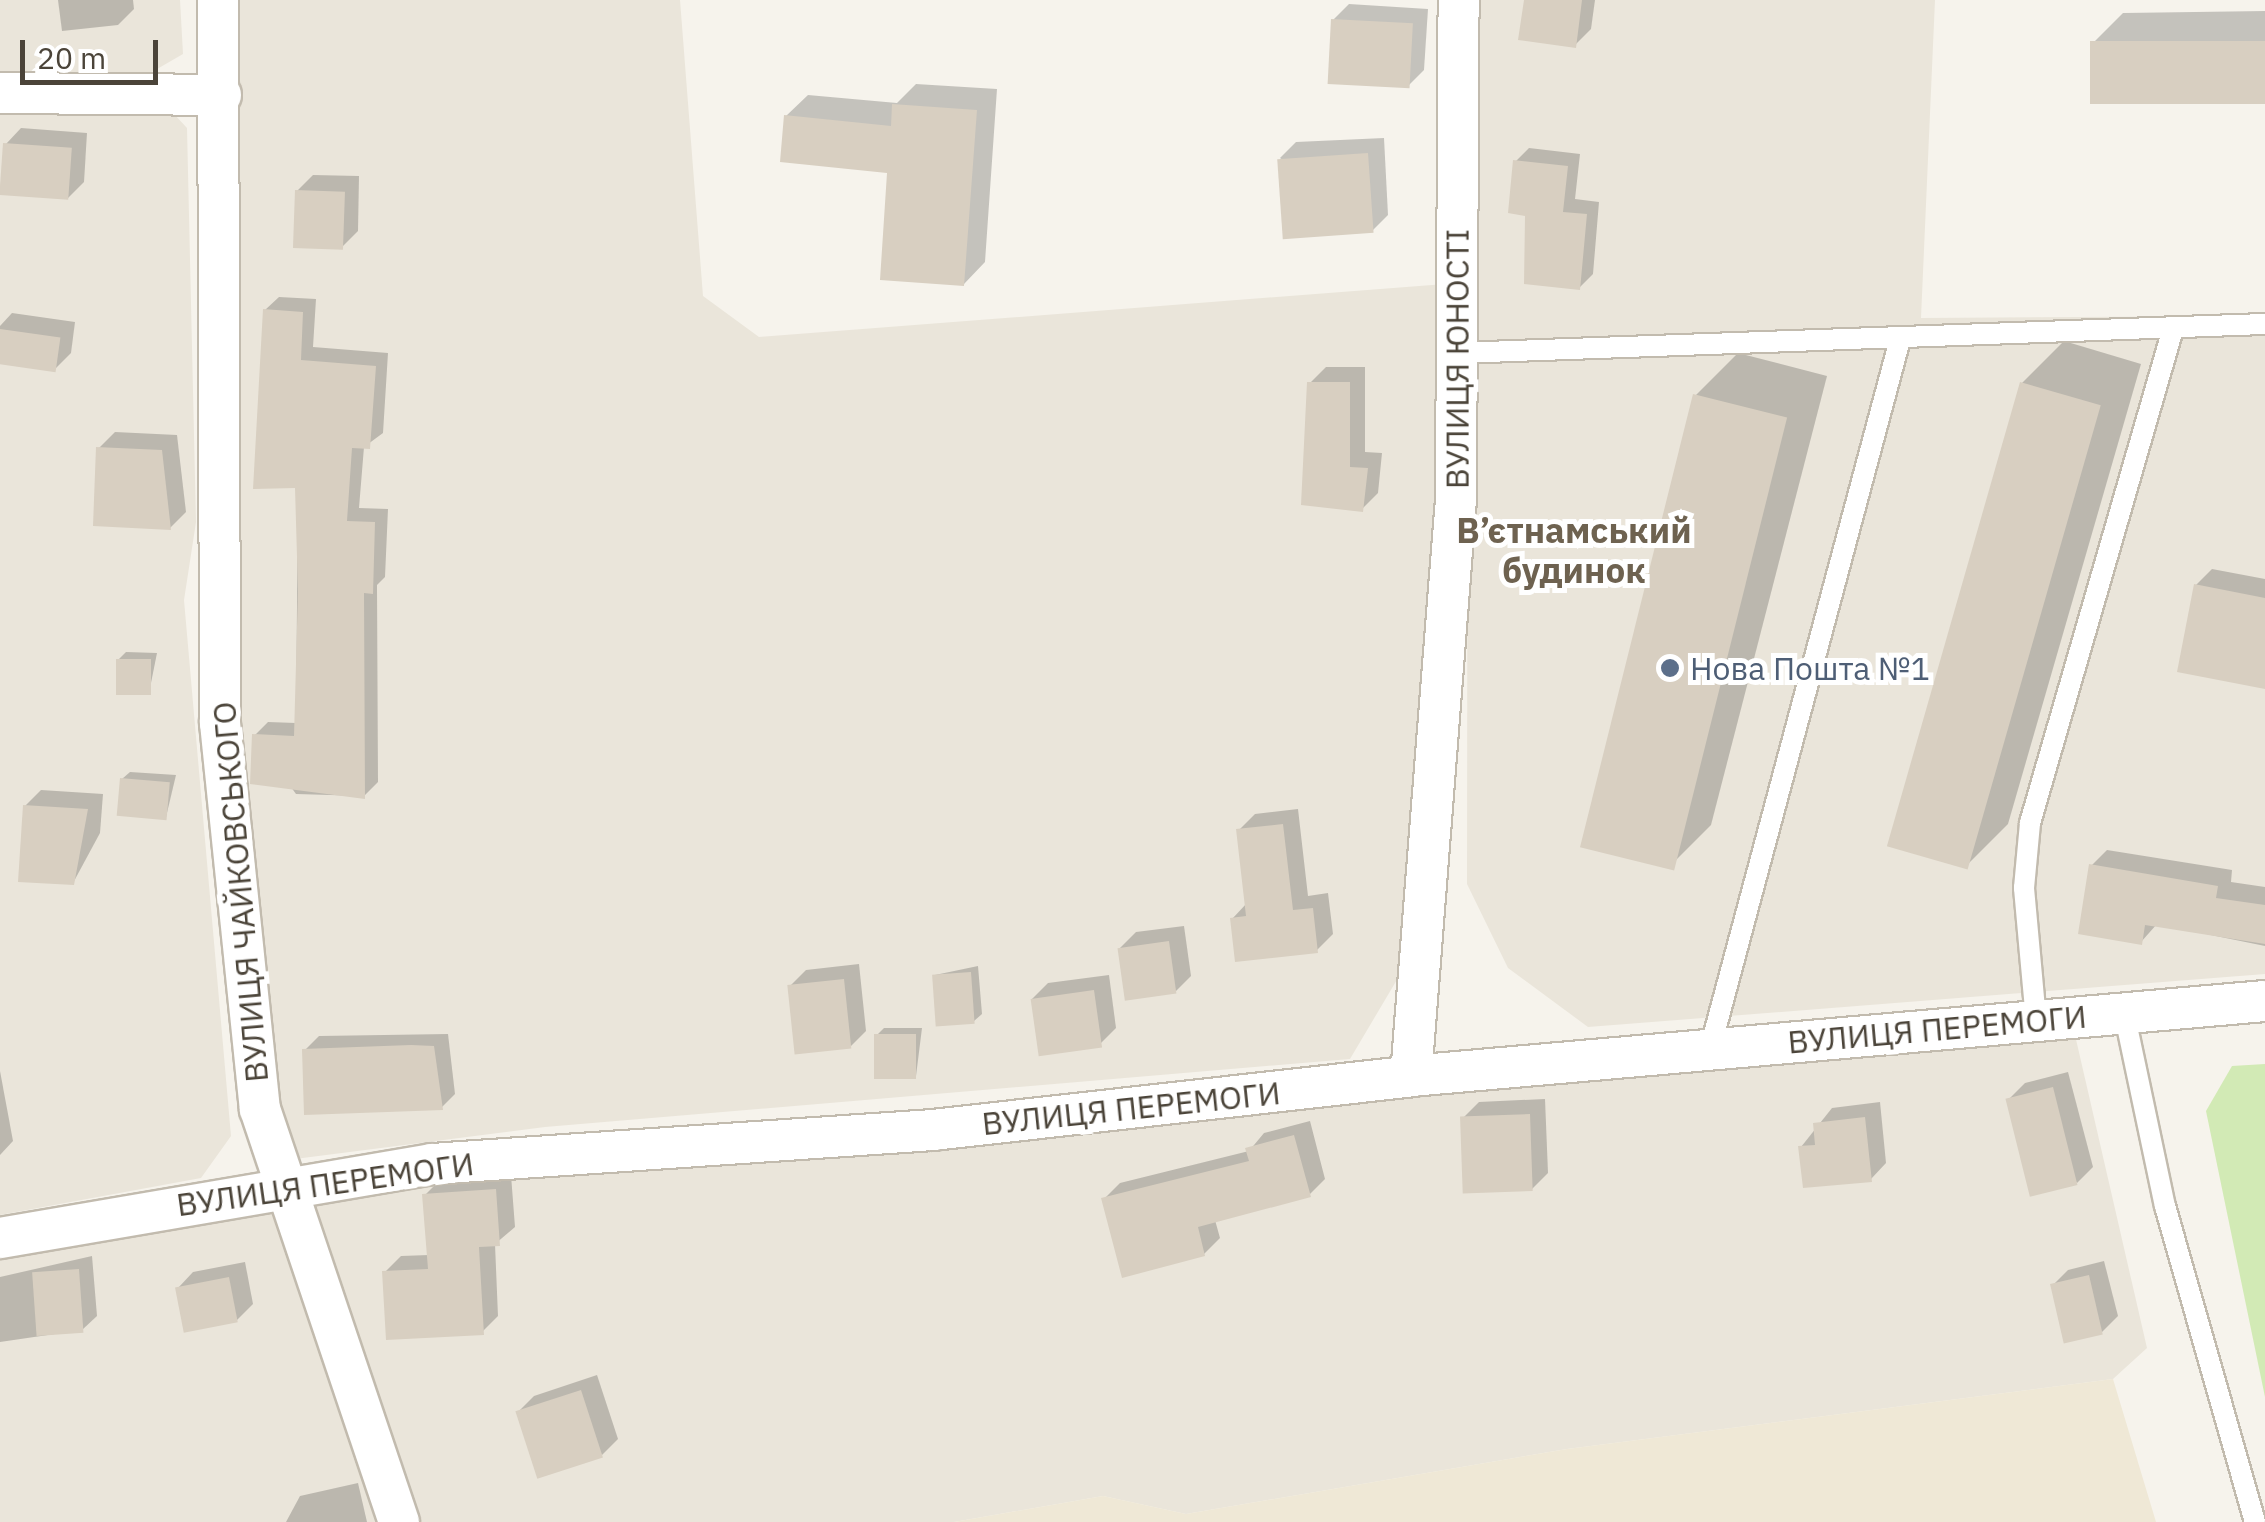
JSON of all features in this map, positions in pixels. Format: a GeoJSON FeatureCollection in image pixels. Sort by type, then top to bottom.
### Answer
{"type":"FeatureCollection","features":[{"type":"Feature","properties":{"kind":"street","name":"ВУЛИЦЯ ЧАЙКОВСЬКОГО"},"geometry":{"type":"LineString","coordinates":[[218,0],[220,723],[260,1109],[280,1186],[398,1522]]}},
{"type":"Feature","properties":{"kind":"street","name":"ВУЛИЦЯ ЮНОСТІ"},"geometry":{"type":"LineString","coordinates":[[1412,1076],[1434,850],[1458,353],[1459,0]]}},
{"type":"Feature","properties":{"kind":"street"},"geometry":{"type":"LineString","coordinates":[[0,93],[221,95]]}},
{"type":"Feature","properties":{"kind":"street","name":"ВУЛИЦЯ ПЕРЕМОГИ"},"geometry":{"type":"LineString","coordinates":[[0,1238],[280,1186],[525,1156],[933,1130],[1412,1076],[2265,1000]]}},
{"type":"Feature","properties":{"kind":"lane"},"geometry":{"type":"LineString","coordinates":[[1458,353],[1899,343],[2265,324]]}},
{"type":"Feature","properties":{"kind":"lane"},"geometry":{"type":"LineString","coordinates":[[2036,1020],[2024,888],[2030,823],[2173,329]]}},
{"type":"Feature","properties":{"kind":"lane"},"geometry":{"type":"LineString","coordinates":[[1710,1050],[1899,343]]}},
{"type":"Feature","properties":{"kind":"lane"},"geometry":{"type":"LineString","coordinates":[[2124,1012],[2161,1190],[2254,1522]]}},
{"type":"Feature","properties":{"kind":"shaded area"},"geometry":{"type":"Polygon","coordinates":[[[0,0],[180,0],[183,54],[145,76],[0,77],[0,0]]]}},
{"type":"Feature","properties":{"kind":"shaded area"},"geometry":{"type":"Polygon","coordinates":[[[235,0],[680,0],[703,296],[759,337],[1445,284],[1411,956],[1350,1059],[545,1127],[287,1160],[243,815],[235,0]]]}},
{"type":"Feature","properties":{"kind":"shaded area"},"geometry":{"type":"Polygon","coordinates":[[[1468,0],[1935,0],[1921,318],[2265,316],[2265,974],[1588,1027],[1508,968],[1467,884],[1468,0]]]}},
{"type":"Feature","properties":{"kind":"shaded area"},"geometry":{"type":"Polygon","coordinates":[[[0,114],[174,114],[187,128],[196,522],[184,600],[231,1136],[201,1178],[0,1215],[0,114]]]}},
{"type":"Feature","properties":{"kind":"shaded area"},"geometry":{"type":"Polygon","coordinates":[[[2075,1035],[2147,1348],[2113,1379],[1567,1449],[1186,1514],[1103,1496],[954,1522],[0,1522],[0,1249],[321,1195],[2075,1035]]]}},
{"type":"Feature","properties":{"kind":"shaded area"},"geometry":{"type":"Polygon","coordinates":[[[2113,1379],[2156,1522],[954,1522],[1103,1496],[1186,1514],[1567,1449],[2113,1379]]]}},
{"type":"Feature","properties":{"kind":"green space"},"geometry":{"type":"Polygon","coordinates":[[[2265,1064],[2265,1397],[2206,1111],[2232,1066],[2265,1064]]]}},
{"type":"Feature","properties":{"kind":"building"},"geometry":{"type":"Polygon","coordinates":[[[1524,0],[1582,0],[1576,48],[1518,40],[1524,0]]]}},
{"type":"Feature","properties":{"kind":"building"},"geometry":{"type":"Polygon","coordinates":[[[1331,19],[1413,23],[1409,88],[1328,84],[1331,19]]]}},
{"type":"Feature","properties":{"kind":"building"},"geometry":{"type":"Polygon","coordinates":[[[2090,41],[2265,41],[2265,104],[2090,104],[2090,41]]]}},
{"type":"Feature","properties":{"kind":"building"},"geometry":{"type":"Polygon","coordinates":[[[892,104],[977,110],[964,286],[880,280],[887,173],[780,162],[784,115],[891,126],[892,104]]]}},
{"type":"Feature","properties":{"kind":"building"},"geometry":{"type":"Polygon","coordinates":[[[3,143],[72,148],[68,200],[0,195],[3,143]]]}},
{"type":"Feature","properties":{"kind":"building"},"geometry":{"type":"Polygon","coordinates":[[[1368,153],[1374,233],[1283,239],[1277,159],[1368,153]]]}},
{"type":"Feature","properties":{"kind":"building"},"geometry":{"type":"Polygon","coordinates":[[[1513,160],[1568,166],[1563,212],[1587,214],[1580,290],[1524,284],[1525,216],[1508,213],[1513,160]]]}},
{"type":"Feature","properties":{"kind":"building"},"geometry":{"type":"Polygon","coordinates":[[[295,190],[345,192],[343,250],[293,248],[295,190]]]}},
{"type":"Feature","properties":{"kind":"building"},"geometry":{"type":"Polygon","coordinates":[[[263,309],[303,312],[301,360],[376,366],[370,449],[352,448],[347,521],[375,522],[373,594],[364,593],[365,799],[250,784],[252,734],[294,736],[298,591],[295,488],[253,489],[263,309]]]}},
{"type":"Feature","properties":{"kind":"building"},"geometry":{"type":"Polygon","coordinates":[[[0,329],[60,337],[56,372],[0,364],[0,329]]]}},
{"type":"Feature","properties":{"kind":"building"},"geometry":{"type":"Polygon","coordinates":[[[1307,382],[1350,382],[1350,467],[1368,468],[1363,512],[1301,505],[1307,382]]]}},
{"type":"Feature","properties":{"kind":"building"},"geometry":{"type":"Polygon","coordinates":[[[2020,382],[2101,405],[1968,869],[1887,846],[2020,382]]]}},
{"type":"Feature","properties":{"kind":"building"},"geometry":{"type":"Polygon","coordinates":[[[1693,394],[1787,417],[1674,871],[1580,847],[1693,394]]]}},
{"type":"Feature","properties":{"kind":"building"},"geometry":{"type":"Polygon","coordinates":[[[96,447],[162,450],[171,530],[93,526],[96,447]]]}},
{"type":"Feature","properties":{"kind":"building"},"geometry":{"type":"Polygon","coordinates":[[[2194,584],[2265,598],[2265,689],[2177,672],[2194,584]]]}},
{"type":"Feature","properties":{"kind":"building"},"geometry":{"type":"Polygon","coordinates":[[[116,659],[151,659],[151,695],[116,695],[116,659]]]}},
{"type":"Feature","properties":{"kind":"building"},"geometry":{"type":"Polygon","coordinates":[[[120,778],[170,782],[166,820],[117,816],[120,778]]]}},
{"type":"Feature","properties":{"kind":"building"},"geometry":{"type":"Polygon","coordinates":[[[23,805],[88,809],[74,885],[18,882],[23,805]]]}},
{"type":"Feature","properties":{"kind":"building"},"geometry":{"type":"Polygon","coordinates":[[[1283,824],[1293,910],[1313,908],[1318,953],[1235,962],[1230,918],[1246,916],[1236,829],[1283,824]]]}},
{"type":"Feature","properties":{"kind":"building"},"geometry":{"type":"Polygon","coordinates":[[[2089,864],[2218,886],[2216,898],[2265,905],[2265,944],[2145,925],[2142,945],[2078,934],[2089,864]]]}},
{"type":"Feature","properties":{"kind":"building"},"geometry":{"type":"Polygon","coordinates":[[[1169,941],[1176,993],[1125,1001],[1118,948],[1169,941]]]}},
{"type":"Feature","properties":{"kind":"building"},"geometry":{"type":"Polygon","coordinates":[[[971,972],[975,1024],[936,1027],[932,975],[971,972]]]}},
{"type":"Feature","properties":{"kind":"building"},"geometry":{"type":"Polygon","coordinates":[[[844,979],[851,1049],[795,1055],[787,985],[844,979]]]}},
{"type":"Feature","properties":{"kind":"building"},"geometry":{"type":"Polygon","coordinates":[[[1094,990],[1102,1047],[1039,1056],[1031,999],[1094,990]]]}},
{"type":"Feature","properties":{"kind":"building"},"geometry":{"type":"Polygon","coordinates":[[[874,1034],[916,1034],[916,1079],[874,1079],[874,1034]]]}},
{"type":"Feature","properties":{"kind":"building"},"geometry":{"type":"Polygon","coordinates":[[[434,1046],[443,1110],[304,1115],[302,1049],[434,1046]]]}},
{"type":"Feature","properties":{"kind":"building"},"geometry":{"type":"Polygon","coordinates":[[[2053,1087],[2077,1185],[2030,1197],[2005,1099],[2053,1087]]]}},
{"type":"Feature","properties":{"kind":"building"},"geometry":{"type":"Polygon","coordinates":[[[1530,1114],[1533,1191],[1463,1193],[1460,1116],[1530,1114]]]}},
{"type":"Feature","properties":{"kind":"building"},"geometry":{"type":"Polygon","coordinates":[[[1865,1117],[1872,1182],[1803,1188],[1798,1146],[1815,1145],[1813,1123],[1865,1117]]]}},
{"type":"Feature","properties":{"kind":"building"},"geometry":{"type":"Polygon","coordinates":[[[1294,1135],[1311,1197],[1198,1227],[1205,1256],[1122,1278],[1101,1198],[1249,1161],[1245,1148],[1294,1135]]]}},
{"type":"Feature","properties":{"kind":"building"},"geometry":{"type":"Polygon","coordinates":[[[496,1189],[500,1246],[479,1247],[484,1335],[386,1340],[382,1271],[428,1269],[422,1194],[496,1189]]]}},
{"type":"Feature","properties":{"kind":"building"},"geometry":{"type":"Polygon","coordinates":[[[79,1269],[83,1333],[37,1336],[32,1272],[79,1269]]]}},
{"type":"Feature","properties":{"kind":"building"},"geometry":{"type":"Polygon","coordinates":[[[2089,1275],[2103,1334],[2064,1343],[2050,1284],[2089,1275]]]}},
{"type":"Feature","properties":{"kind":"building"},"geometry":{"type":"Polygon","coordinates":[[[229,1277],[238,1322],[184,1333],[175,1287],[229,1277]]]}},
{"type":"Feature","properties":{"kind":"building"},"geometry":{"type":"Polygon","coordinates":[[[581,1390],[603,1458],[537,1479],[515,1411],[581,1390]]]}},
{"type":"Feature","properties":{"kind":"place","name":"Нова Пошта №1"},"geometry":{"type":"Point","coordinates":[1670,668]}},
{"type":"Feature","properties":{"kind":"district","name":"В’єтнамський будинок"},"geometry":{"type":"Point","coordinates":[1574,550]}}]}
